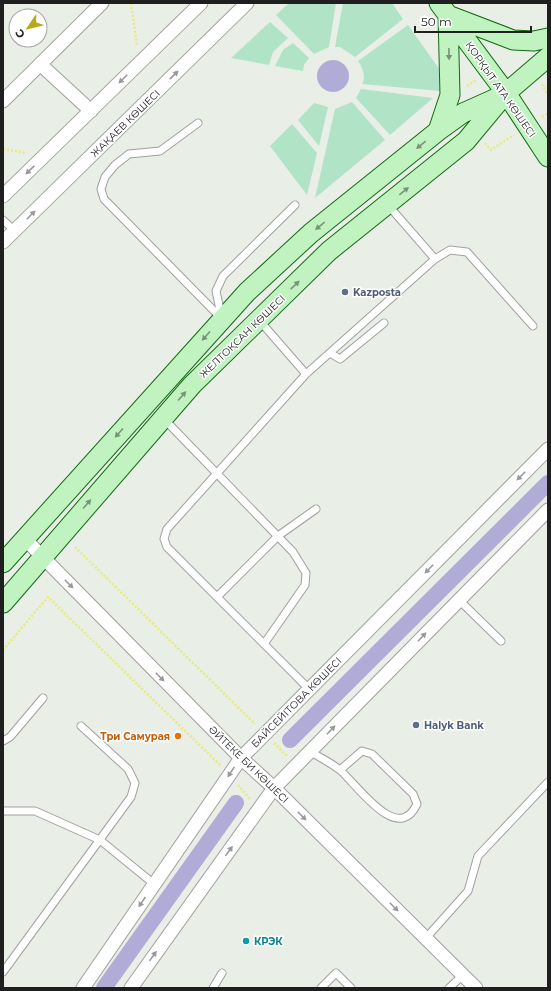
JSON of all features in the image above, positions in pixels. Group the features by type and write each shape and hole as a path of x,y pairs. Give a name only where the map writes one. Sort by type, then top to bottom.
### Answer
{"street":[{"path":"3,101 102,3"},
{"path":"3,196 201,3"},
{"name":"ЖАҚАЕВ КӨШЕСІ","path":"3,242 247,3"},
{"path":"438,131 450,95 444,9 513,40 534,41 548,38"},
{"name":"ҚОРҚЫТ АТА КӨШЕСІ","path":"444,9 506,93 548,157"},
{"name":"ЖЕЛТОҚСАН КӨШЕСІ","path":"3,603 42,556 192,385 329,251 466,141 506,93 548,57"},
{"path":"40,64 91,111"},
{"name":"ЖЕЛТОҚСАН КӨШЕСІ","path":"3,563 247,292 311,233 438,131 463,113 506,93"},
{"name":"БАЙСЕЙІТОВА КӨШЕСІ","path":"83,988 241,758 548,449"},
{"path":"131,988 274,788 548,510"},
{"name":"ӘЙТЕКЕ БИ КӨШЕСІ","path":"24,538 241,758 274,788 476,988"}],"lane":[{"path":"198,123 160,151 129,154 115,164 108,173 101,189 104,199 222,319"},
{"path":"388,204 435,259"},
{"path":"222,319 216,291 223,276 295,205"},
{"path":"3,220 14,231"},
{"path":"309,689 167,547 164,539 167,529 306,374 435,259 450,250 467,252 533,326"},
{"path":"259,320 306,374"},
{"path":"330,353 340,359 384,323"},
{"path":"163,418 293,552 306,572 305,585 264,644"},
{"path":"217,597 278,536 316,509"},
{"path":"459,600 500,641"},
{"path":"3,741 10,737 43,698"},
{"path":"3,972 131,798 135,784 128,769 81,726"},
{"path":"310,751 340,770 384,814 402,818 410,815 417,804 413,794 372,754 362,751 340,770"},
{"path":"426,938 468,891 478,856 548,782"},
{"path":"3,811 35,811 100,840 154,884"},
{"path":"213,988 222,973"},
{"path":"321,988 336,974 351,988"},
{"path":"449,988 463,975"}],"path":[{"path":"62,534 296,765"},
{"path":"3,650 48,597 230,774 258,810"}],"green space":[{"path":"289,3 336,3 329,47 314,54 276,15"},
{"path":"343,3 392,3 403,19 355,57 340,47 335,47"},
{"path":"270,22 288,38 273,52 269,65 231,58"},
{"path":"408,25 440,70 440,91 362,84 364,78 363,72 358,61"},
{"path":"293,43 309,58 304,65 303,71 275,66 283,50"},
{"path":"361,89 433,98 390,135 356,98"},
{"path":"352,102 385,140 315,198 335,109"},
{"path":"314,103 328,107 319,146 298,120"},
{"path":"292,124 317,153 307,195 270,146"}],"shaded area":[{"path":"330,60 336,60 345,64 349,76 345,88 336,92 330,92 321,88 317,79 317,73 321,64"}],"waterway":[{"path":"290,740 548,483"},
{"path":"104,988 236,803"}],"place":[{"name":"Kazposta","path":"345,292"},
{"name":"Halyk Bank","path":"416,725"},
{"name":"Три Самурая","path":"178,736"},
{"name":"КРЭК","path":"246,941"}]}
